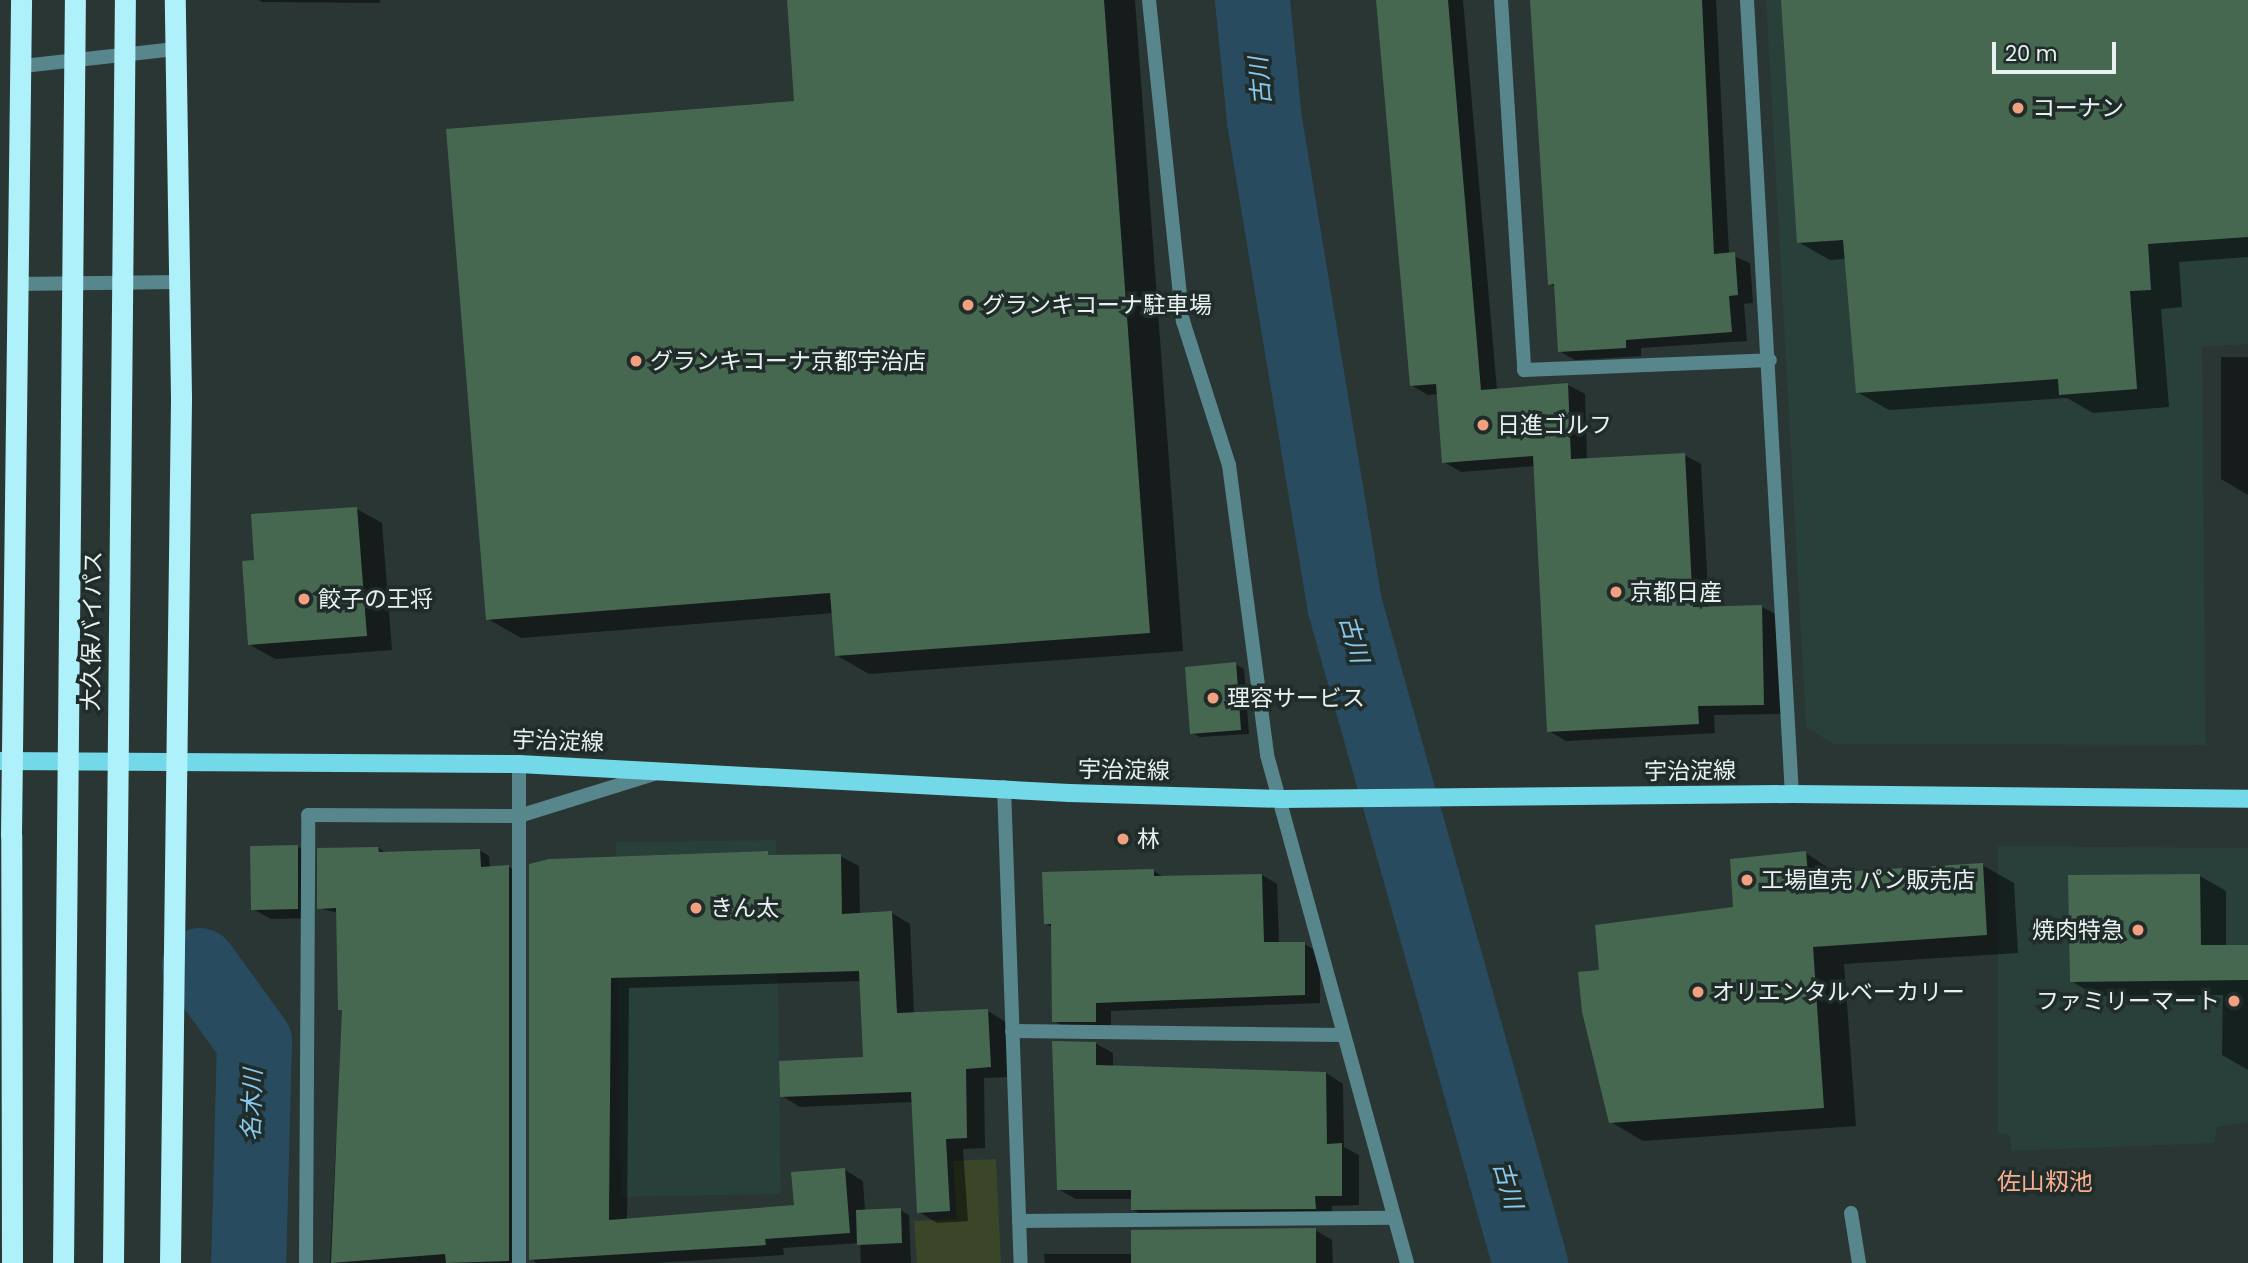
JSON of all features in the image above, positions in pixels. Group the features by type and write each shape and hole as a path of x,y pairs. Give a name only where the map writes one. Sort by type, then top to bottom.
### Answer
{"highway":[{"path":"12,1263 7,761 23,66 21,0"},
{"name":"大久保バイパス","path":"63,1263 75,0"},
{"name":"大久保バイパス","path":"113,1263 125,0"},
{"path":"170,1263 177,760 179,282 175,0"}],"main road":[{"name":"宇治淀線","path":"7,761 519,764 1004,787 1069,793 1280,799 1792,794 2248,799"}],"street":[{"path":"1149,0 1183,321 1229,465 1268,755 1406,1263"},
{"path":"1501,0 1524,370 1770,360"},
{"path":"1747,0 1770,360 1792,794"},
{"path":"23,66 175,49"},
{"path":"16,284 179,282"},
{"path":"519,764 519,1263"},
{"path":"306,1263 308,815 519,816 665,770"},
{"path":"1004,787 1021,1263"},
{"path":"1012,1031 1344,1035"},
{"path":"1851,1213 1859,1263"},
{"path":"1019,1221 1394,1218"}],"shaded area":[{"path":"1766,0 2248,0 2248,344 2202,347 2206,745 1833,744 1806,727"},
{"path":"776,840 781,1194 621,1197 616,842"},
{"path":"1998,846 2248,848 2248,1122 2217,1127 2214,1143 2012,1151 2009,1135 1998,1133"}],"green space":[{"path":"996,1159 1001,1263 917,1263 914,1221 957,1219 953,1161"}],"building":[{"path":"787,0 1104,0 1150,633 835,656 830,593 486,620 446,129 794,101"},
{"path":"1376,0 1448,0 1481,390 1568,383 1571,459 1685,453 1693,607 1762,605 1764,705 1698,706 1699,724 1547,732 1533,456 1442,463 1436,384 1410,386"},
{"path":"1530,0 1702,0 1714,254 1735,252 1738,295 1729,296 1732,332 1626,340 1626,348 1558,352 1554,284 1548,285"},
{"name":"コーナン","path":"1781,0 2248,0 2248,237 2148,244 2151,290 2130,291 2137,389 2059,395 2058,379 1856,393 1843,240 1797,243"},
{"name":"餃子の王将","path":"357,507 367,636 248,645 242,561 254,560 251,514"},
{"name":"理容サービス","path":"1236,662 1241,730 1190,734 1185,667"},
{"path":"298,845 298,909 251,910 250,846"},
{"path":"378,847 379,852 480,849 481,867 509,865 509,1261 446,1263 445,1254 331,1263 342,1010 338,1010 336,908 317,909 317,848"},
{"path":"768,851 768,855 841,854 842,914 892,911 897,1013 988,1009 991,1067 966,1069 967,1138 946,1139 950,1211 917,1213 911,1092 780,1097 779,1061 863,1057 859,971 611,978 609,1220 794,1205 791,1172 845,1168 850,1233 765,1239 766,1245 529,1260 529,864 549,859"},
{"name":"オリエンタルベーカリー","path":"1806,851 1808,874 1983,863 1987,935 1813,947 1824,1108 1609,1123 1582,1012 1578,972 1599,970 1595,925 1733,907 1730,859"},
{"path":"1154,869 1154,876 1262,874 1264,942 1305,942 1305,995 1096,1003 1096,1022 1052,1022 1051,924 1044,924 1042,872"},
{"path":"2200,874 2201,945 2248,945 2248,980 2070,982 2068,875"},
{"path":"1052,1041 1096,1042 1096,1065 1326,1072 1327,1144 1342,1143 1342,1196 1315,1196 1316,1209 1131,1210 1131,1190 1057,1190"},
{"path":"901,1208 902,1243 857,1245 856,1210"},
{"path":"1316,1228 1316,1263 1131,1263 1131,1230"}],"waterway":[{"name":"古川","path":"1252,0 1264,120 1344,604 1530,1263"},
{"name":"名木川","path":"199,965 254,1041 248,1263"}],"place":[{"name":"コーナン","path":"2018,108"},
{"name":"グランキコーナ駐車場","path":"968,305"},
{"name":"グランキコーナ京都宇治店","path":"636,361"},
{"name":"日進ゴルフ","path":"1483,425"},
{"name":"京都日産","path":"1616,592"},
{"name":"餃子の王将","path":"304,599"},
{"name":"理容サービス","path":"1213,698"},
{"name":"林","path":"1123,839"},
{"name":"工場直売 パン販売店","path":"1747,880"},
{"name":"きん太","path":"696,908"},
{"name":"焼肉特急","path":"2138,930"},
{"name":"オリエンタルベーカリー","path":"1698,992"},
{"name":"ファミリーマート","path":"2234,1001"}],"district":[{"name":"佐山籾池","path":"2045,1182"}]}
